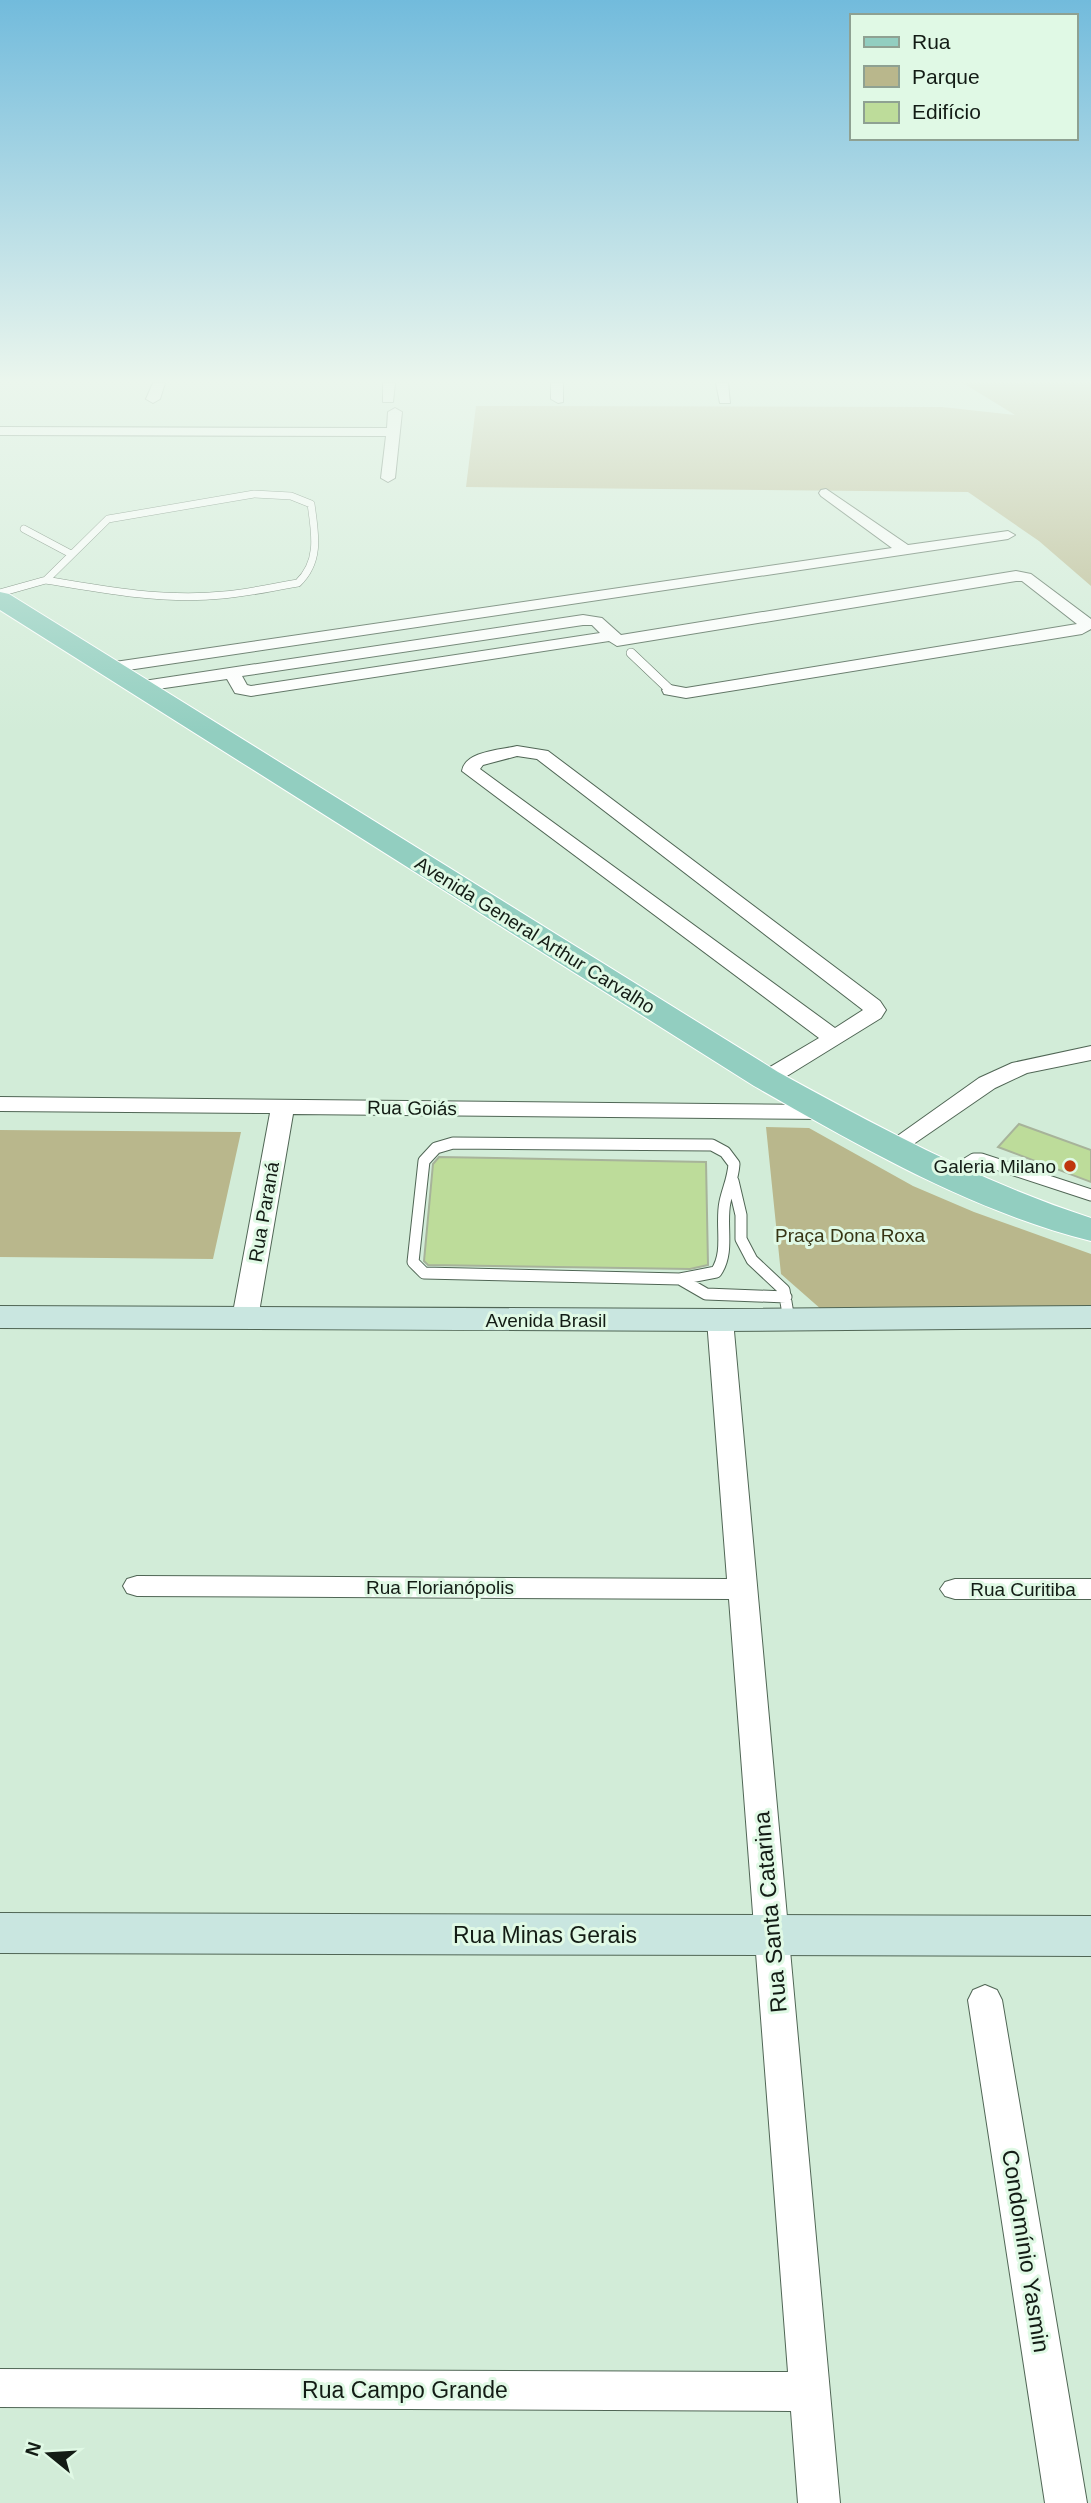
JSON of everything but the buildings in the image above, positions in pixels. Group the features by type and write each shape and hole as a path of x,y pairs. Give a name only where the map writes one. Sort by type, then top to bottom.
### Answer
{"main road":[{"name":"Avenida General Arthur Carvalho","path":"0,599 766,1079 891,1149 1023,1208 1091,1230"},
{"name":"Avenida Brasil","path":"0,1317 720,1320 787,1309 1091,1317"},
{"name":"Rua Minas Gerais","path":"0,1933 1091,1937"}],"street":[{"path":"837,500 905,550"},
{"path":"108,668 1008,535"},
{"path":"617,641 1016,576 1026,578 1087,624 1082,629 686,693 670,690"},
{"path":"137,687 583,620 596,621 613,636 251,691 241,689 232,673"},
{"path":"766,1079 834,1038 873,1013 874,1008 542,755 517,751 477,761 472,765 471,771 834,1038"},
{"path":"891,1149 987,1083 1020,1068 1091,1053"},
{"name":"Rua Goiás","path":"0,1104 824,1112"},
{"name":"Rua Paraná","path":"245,1318 283,1106"},
{"name":"Rua Santa Catarina","path":"720,1320 819,2503"},
{"name":"Rua Florianópolis","path":"137,1586 743,1589"},
{"name":"Rua Curitiba","path":"955,1589 1091,1589"},
{"name":"Condomínio Yasmin","path":"985,2000 1066,2503"},
{"name":"Rua Campo Grande","path":"0,2388 810,2392"}],"lane":[{"path":"46,580 108,519 220,500"},
{"path":"0,593 46,580 130,593 215,596 298,583 303,579 317,549 312,504 301,500"},
{"path":"24,528 72,554"},
{"path":"631,653 670,690"},
{"path":"733,1181 725,1201 723,1262 716,1272 680,1279 446,1275 424,1273 413,1262 424,1161 430,1150 453,1143 712,1145 725,1152 734,1164 733,1181 741,1215 741,1239 752,1260 777,1282 787,1309"},
{"path":"948,1175 974,1159 981,1159 1091,1195"},
{"path":"680,1279 706,1294 787,1309"}],"green space":[{"path":"979,500 1091,500 1091,586 1039,541"},
{"name":"Praça Dona Roxa","path":"766,1127 809,1128 913,1186 974,1212 1091,1254 1091,1306 822,1310 781,1274"},
{"path":"0,1130 241,1132 213,1259 0,1257"}],"place":[{"name":"Galeria Milano","path":"1070,1166"}]}
